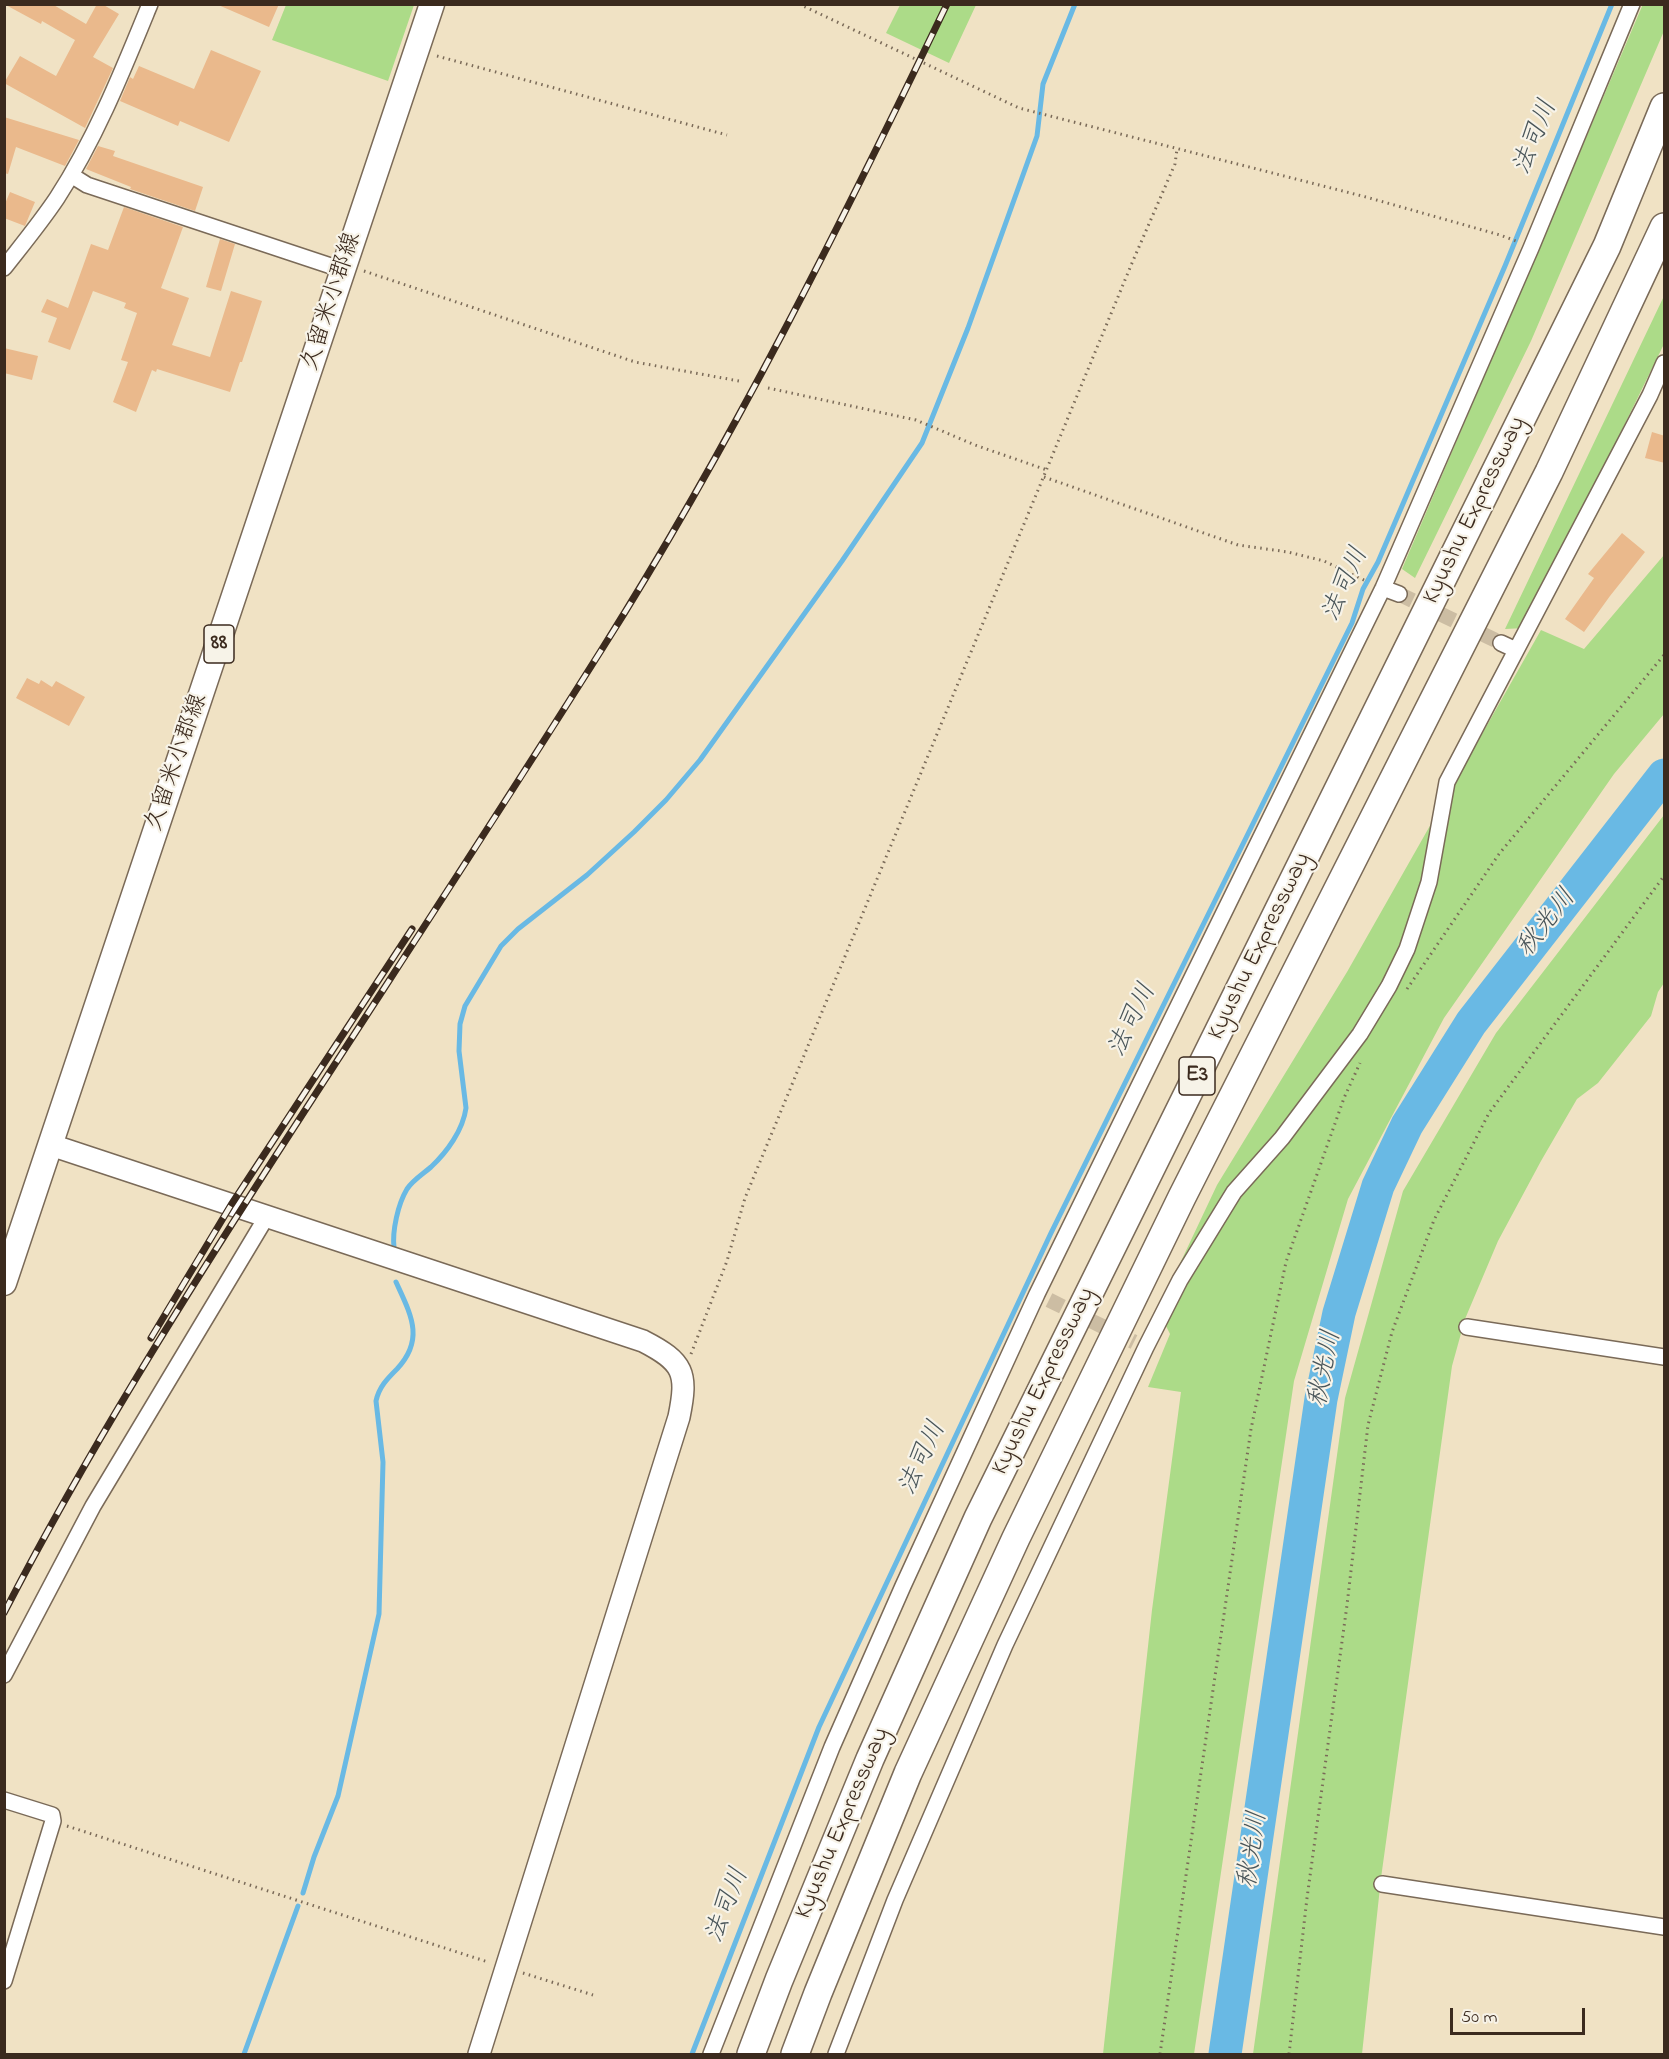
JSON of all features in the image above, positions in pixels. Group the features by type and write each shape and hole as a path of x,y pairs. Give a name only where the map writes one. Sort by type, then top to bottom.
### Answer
{"highway":[{"name":"Kyushu Expressway","path":"752,2055 779,1980 870,1759 978,1518 1606,246 1665,107"},
{"name":"Kyushu Expressway","path":"795,2055 908,1773 1016,1538 1182,1197 1549,472 1665,227"}],"main road":[{"name":"久留米小郡線","path":"4,1283 283,456 432,4"}],"street":[{"path":"4,268 56,200 71,175 92,137 150,4"},
{"path":"711,2055 832,1747 1043,1297 1383,588 1531,248 1632,4"},
{"path":"71,175 98,188 343,270"},
{"path":"836,2055 895,1900 1005,1645 1140,1345 1234,1192 1282,1138 1346,1053 1389,986 1407,949 1429,882 1447,782 1665,363"},
{"path":"1383,588 1399,594"},
{"path":"1501,643 1516,650"},
{"path":"51,1145 643,1341 662,1351 682,1375 684,1390 679,1417 479,2055"},
{"path":"4,1675 93,1506 267,1216"},
{"path":"1467,1327 1665,1356"},
{"path":"4,1800 52,1815 53,1821 4,1981"},
{"path":"1382,1884 1665,1927"}],"path":[{"path":"799,4 1019,108 1366,197 1504,236 1523,245"},
{"path":"417,51 727,135"},
{"path":"682,1375 727,1261 745,1198 1175,164 1178,149"},
{"path":"343,270 359,270 634,362 739,381"},
{"path":"768,388 887,413 926,424 975,445 1047,470"},
{"path":"1044,477 1223,541 1306,556 1324,561 1354,575"},
{"path":"1403,995 1499,854 1665,655"},
{"path":"1289,2055 1368,1425 1392,1332 1434,1220 1489,1113 1665,876"},
{"path":"1160,2055 1251,1429 1269,1338 1286,1262 1344,1098 1362,1060"},
{"path":"53,1821 593,1995"}],"green space":[{"path":"286,4 414,5 388,81 272,40"},
{"path":"1643,4 1664,5 1664,31 1531,341 1415,578 1402,569"},
{"path":"900,5 976,5 949,63 886,33"},
{"path":"1664,296 1664,344 1525,628 1505,629"},
{"path":"1664,555 1664,714 1614,774 1444,1018 1348,1199 1294,1381 1194,2054 1103,2054 1152,1610 1181,1392 1148,1387 1170,1334 1158,1310 1217,1185 1347,972 1541,630 1584,649"},
{"path":"1664,815 1664,983 1658,992 1651,1016 1598,1083 1577,1099 1541,1161 1498,1241 1465,1319 1452,1366 1381,1878 1362,2054 1253,2054 1345,1398 1403,1191 1496,1033"}],"building":[{"path":"4,4 52,4 86,24 97,4 102,4 119,14 93,57 113,68 85,128 4,83 20,56 56,76 75,40 42,21 41,24"},
{"path":"216,4 279,4 269,27"},
{"path":"211,50 261,71 229,142 180,121 178,126 120,101 130,77 133,79 139,66 194,89"},
{"path":"4,117 79,140 65,166 16,147 8,174 4,173"},
{"path":"98,146 115,151 113,156 203,187 195,211 130,189 131,187 86,169"},
{"path":"10,192 35,202 25,226 4,218 4,206"},
{"path":"124,207 183,227 161,288 189,298 172,345 210,357 231,291 262,301 230,392 157,369 156,372 152,370 136,412 113,402 128,362 121,360 137,313 124,308 126,303 93,291 70,350 48,342 57,318 41,312 47,299 68,308 91,244 108,250"},
{"path":"220,239 235,244 221,291 206,287"},
{"path":"4,348 38,356 32,380 4,373"},
{"path":"1652,432 1665,436 1665,463 1645,458"},
{"path":"1622,533 1645,552 1584,632 1565,619 1594,578 1588,574"},
{"path":"27,678 39,684 41,680 52,687 56,681 85,697 69,726 16,698"}],"waterway":[{"path":"394,1248 396,1218 407,1189 443,1155 462,1124 466,1108 459,1051 460,1024 465,1006 501,946 518,929 587,875 634,832 666,800 700,760 842,561 922,443 968,328 1037,136 1043,84 1075,4"},
{"name":"法司川","path":"692,2054 819,1727 1051,1233 1352,623 1363,589 1378,562 1505,266 1612,4"},
{"name":"秋光川","path":"1225,2054 1321,1399 1339,1313 1378,1186 1407,1125 1471,1023 1664,775"},
{"path":"303,1893 314,1857 338,1796 379,1614 383,1462 376,1401 384,1384 406,1358 413,1337 410,1316 396,1282"},
{"path":"244,2054 298,1906"}],"tunnel":[{"path":"1399,594 1501,643"},
{"path":"1049,1300 1134,1342"}],"railway":[{"path":"4,1613 69,1493 173,1318 523,774 650,571 740,412 826,250 947,4"},
{"path":"151,1338 231,1205 412,929"}]}
